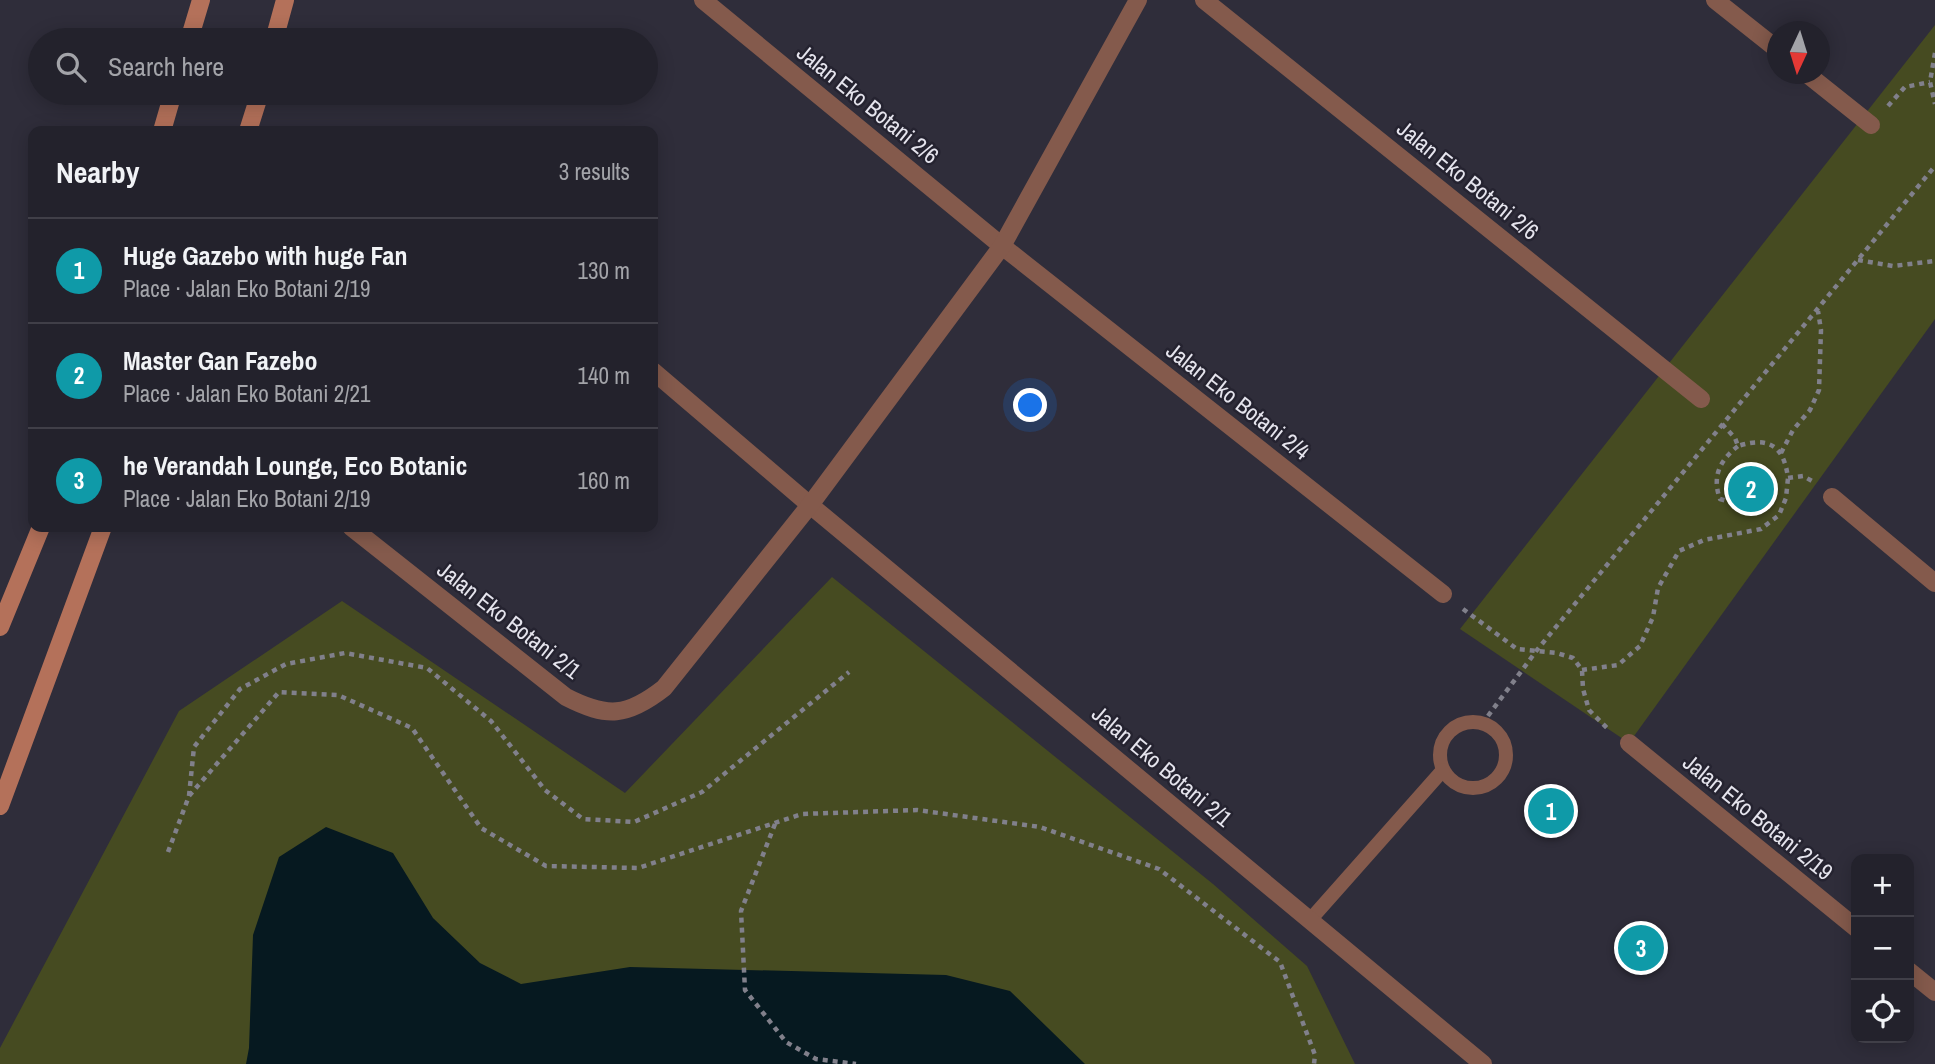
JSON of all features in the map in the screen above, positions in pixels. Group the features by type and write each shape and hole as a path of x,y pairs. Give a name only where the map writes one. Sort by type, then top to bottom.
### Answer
{"main road":[{"path":"193,28 201,0"},
{"path":"277,28 285,0"},
{"path":"163,126 170,105"},
{"path":"250,126 256,105"},
{"path":"0,627 39,532"},
{"path":"0,806 101,532"}],"street":[{"name":"Jalan Eko Botani 2/6","path":"703,0 1002,246"},
{"path":"810,505 1002,246 1138,0"},
{"name":"Jalan Eko Botani 2/6","path":"1204,0 1701,399"},
{"path":"1715,0 1767,42"},
{"path":"1820,84 1871,125"},
{"name":"Jalan Eko Botani 2/4","path":"1002,246 1443,594"},
{"name":"Jalan Eko Botani 2/1","path":"658,375 810,505 1483,1064"},
{"path":"1832,497 1935,583"},
{"name":"Jalan Eko Botani 2/1","path":"357,532 566,697 590,709 617,712 642,705 664,688 810,505"},
{"name":"Jalan Eko Botani 2/19","path":"1629,743 1851,924"},
{"path":"1914,975 1935,992"}],"lane":[{"path":"1482,724 1500,736 1506,757 1504,767 1490,784 1469,788 1449,779 1439,760 1444,739 1460,725 1482,724"},
{"path":"1310,920 1443,770"}],"path":[{"path":"1935,53 1930,82 1935,104"},
{"path":"1871,125 1905,87 1930,82"},
{"path":"1482,724 1536,650 1935,166"},
{"path":"1858,260 1893,266 1935,261"},
{"path":"1781,453 1793,430 1810,410 1819,390 1821,330 1818,310"},
{"path":"1701,399 1704,413 1723,425 1735,438 1738,446"},
{"path":"1583,670 1618,665 1640,646 1653,617 1658,588 1679,551 1704,540 1761,529 1779,515 1786,498 1788,478 1781,453 1770,443 1752,441 1738,446 1724,457 1715,485 1720,499 1734,503"},
{"path":"1788,478 1803,477 1832,497"},
{"path":"1443,594 1517,649 1573,658 1583,670 1583,689 1589,710 1610,731 1629,743"},
{"path":"168,852 189,796 194,747 240,689 286,664 345,653 427,668 491,721 545,790 583,820 634,822 702,792 849,672"},
{"path":"189,796 279,692 338,695 412,728 481,828 546,866 638,868 802,814 917,810 1040,827 1159,869 1280,962 1315,1055 1314,1064"},
{"path":"775,824 741,911 745,990 786,1042 816,1059 856,1064"}],"green space":[{"path":"1935,25 1935,319 1629,743 1460,629"},
{"path":"832,577 1213,884 1307,966 1355,1064 0,1064 0,1048 179,711 342,601 625,793"}],"water":[{"path":"326,827 393,853 433,918 480,963 521,984 630,967 946,975 1010,991 1085,1064 246,1064 249,1048 253,935 279,857"}],"place":[{"name":"Master Gan Fazebo","path":"1751,489"},
{"name":"Huge Gazebo with huge Fan","path":"1551,811"},
{"name":"he Verandah Lounge, Eco Botanic","path":"1641,948"}]}
